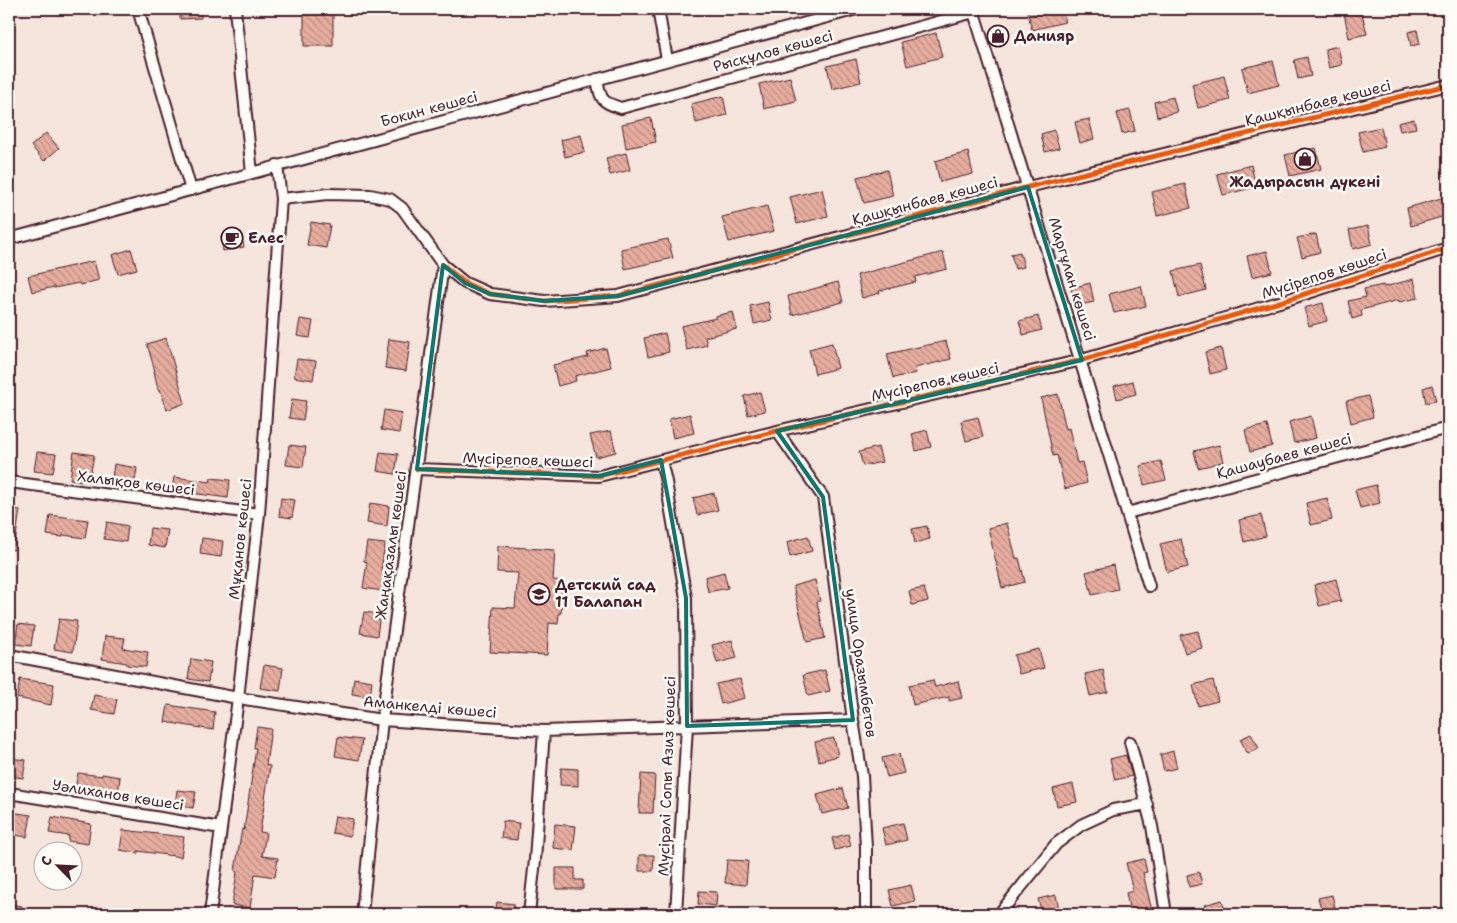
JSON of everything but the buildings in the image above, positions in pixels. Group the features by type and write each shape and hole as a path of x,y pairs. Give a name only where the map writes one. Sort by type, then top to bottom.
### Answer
{"street":[{"path":"138,9 191,190"},
{"path":"235,9 252,173"},
{"path":"658,9 667,60"},
{"name":"Бокин көшесі","path":"9,239 857,9"},
{"name":"Рысқұлов көшесі","path":"597,79 601,97 607,104 621,108 974,10"},
{"name":"Маргұлан көшесі","path":"974,10 1082,360 1149,586"},
{"name":"Қашқынбаев көшесі","path":"444,265 465,283 490,294 544,301 618,296 1028,187 1448,84"},
{"name":"Мұқанов көшесі","path":"210,914 238,698 259,514 281,199 277,165"},
{"path":"281,199 328,194 370,195 390,199 402,208 444,265"},
{"name":"Мүсірепов көшесі","path":"417,469 599,476 1082,360 1282,301 1448,248"},
{"name":"Жаңақазалы көшесі","path":"362,914 382,720 444,265"},
{"name":"Қашаубаев көшесі","path":"1127,513 1448,428"},
{"name":"улица Оразымбетов","path":"777,432 823,496 862,776 866,847 866,914"},
{"name":"Мүсірәлі Сопы Азиз көшесі","path":"661,460 686,598 687,726 676,914"},
{"name":"Халықов көшесі","path":"9,482 259,514"},
{"name":"Аманкелді көшесі","path":"9,655 238,698 382,720 544,731 853,720"},
{"path":"529,914 535,860 544,731"},
{"path":"1130,742 1152,826 1166,914"},
{"name":"Уәлиханов көшесі","path":"9,793 222,828"},
{"path":"999,914 1056,844 1080,825 1113,810 1147,804"}],"highlighted area":[{"path":"1028,187 1082,360 777,431 823,497 853,720 687,726 686,598 661,460 599,476 417,469 443,265 465,283 490,294 544,301 618,296"}],"cycle path":[{"path":"443,265 465,283 490,294 544,301 618,296 1028,187 1448,85"},
{"path":"417,469 599,476 777,431 1082,360 1283,301 1448,248"}],"place":[{"name":"Данияр","path":"998,36"},
{"name":"Жадырасын дүкені","path":"1305,159"},
{"name":"Елес","path":"232,238"},
{"name":"Детский сад 11 Балапан","path":"539,594"}]}
